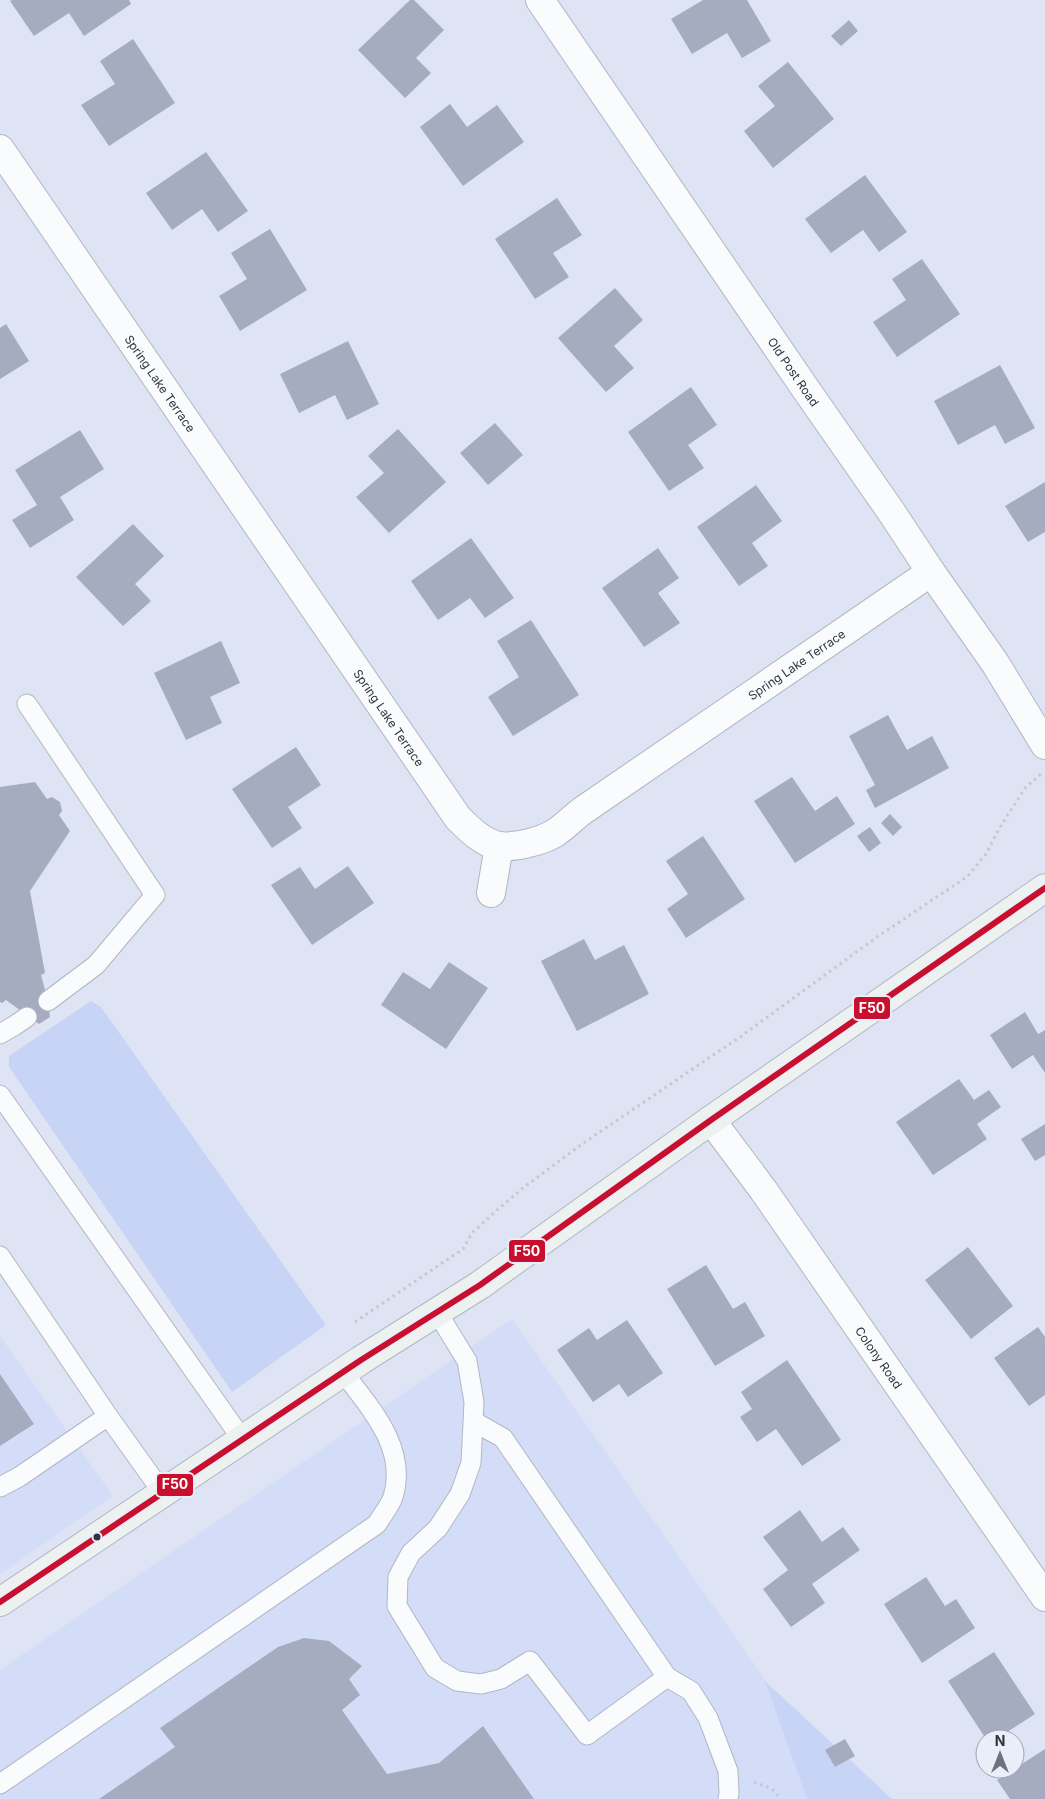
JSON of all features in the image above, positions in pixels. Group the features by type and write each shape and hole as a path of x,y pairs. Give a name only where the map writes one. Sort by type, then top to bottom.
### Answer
{"main road":[{"path":"0,1602 343,1372 480,1285 712,1120 1045,888"}],"street":[{"name":"Old Post Road","path":"540,0 995,663 1045,745"},
{"name":"Spring Lake Terrace","path":"0,149 458,818 468,829 499,846 525,844 546,838 556,832 582,811 931,572"},
{"path":"491,893 499,846"},
{"name":"Colony Road","path":"712,1120 764,1191 1045,1597"}],"lane":[{"path":"27,704 155,895 96,965 48,1001"},
{"path":"0,1034 27,1017"},
{"path":"0,1095 242,1439"},
{"path":"0,1256 108,1416 163,1493"},
{"path":"436,1312 467,1361 474,1402 471,1463 460,1494 438,1528 411,1553 398,1578 397,1606 435,1668 457,1681 481,1684 501,1679 530,1660 587,1735 667,1677"},
{"path":"0,1784 377,1524 392,1498 396,1474 392,1446 380,1421 343,1372"},
{"path":"0,1487 19,1477 108,1416"},
{"path":"473,1422 503,1438 667,1677 691,1691 708,1718 728,1771 728,1799"}],"path":[{"path":"355,1322 463,1249 472,1233 497,1210 582,1144 740,1036 877,937 968,876 986,854 999,829 1025,788 1045,771"}],"shaded area":[{"path":"91,1001 101,1007 326,1325 232,1392 9,1067 9,1056"},
{"path":"512,1319 849,1799 0,1799 0,1670"},
{"path":"0,1336 113,1496 0,1574"},
{"path":"765,1681 892,1799 807,1799"}],"building":[{"path":"129,0 131,4 84,36 69,13 34,36 10,1"},
{"path":"410,0 414,0 444,30 416,58 431,73 405,98 358,50"},
{"path":"703,0 747,0 771,41 742,58 727,33 692,54 671,19"},
{"path":"849,20 858,31 841,46 831,36"},
{"path":"133,39 175,103 109,146 81,105 115,84 100,61"},
{"path":"788,62 834,119 773,168 744,131 775,106 758,86"},
{"path":"450,104 467,127 497,105 524,142 463,186 420,127"},
{"path":"206,152 248,211 218,232 202,209 172,230 146,193"},
{"path":"865,175 907,232 879,252 863,230 831,253 805,219"},
{"path":"557,198 582,235 553,253 569,277 535,299 495,239"},
{"path":"270,229 307,290 240,331 219,296 247,279 231,253"},
{"path":"922,259 960,314 897,357 873,322 906,300 892,279"},
{"path":"615,288 643,320 614,346 634,368 606,392 558,338"},
{"path":"6,324 29,361 0,379 0,328"},
{"path":"348,341 379,404 347,420 335,395 299,413 280,374"},
{"path":"1000,365 1035,428 1005,444 995,425 958,445 934,401"},
{"path":"691,387 717,425 688,445 704,468 669,491 628,432"},
{"path":"495,423 523,455 488,485 460,453"},
{"path":"398,429 446,482 389,533 356,497 384,473 368,456"},
{"path":"80,430 104,469 60,497 74,520 30,548 12,520 37,505 15,470"},
{"path":"1045,482 1045,532 1028,542 1005,506"},
{"path":"756,485 782,521 752,543 768,566 739,586 697,527"},
{"path":"133,524 164,556 135,584 151,601 123,626 76,577"},
{"path":"471,538 514,598 485,618 470,598 438,620 411,581"},
{"path":"658,548 679,578 658,593 680,623 644,647 602,588"},
{"path":"531,620 579,695 513,736 488,697 519,677 497,641"},
{"path":"221,641 240,683 210,697 222,723 186,740 154,673"},
{"path":"888,715 907,750 932,736 949,768 875,808 866,790 875,785 849,736"},
{"path":"296,747 321,785 288,807 302,828 272,848 232,789"},
{"path":"792,777 815,811 837,796 855,824 795,863 754,801"},
{"path":"35,782 47,799 52,797 60,802 62,811 59,815 70,831 30,891 45,973 41,975 50,1017 39,1024 6,1000 2,1003 0,1002 0,787"},
{"path":"890,814 902,827 893,836 881,823"},
{"path":"870,827 881,843 869,852 857,836"},
{"path":"703,836 745,899 686,938 667,909 688,894 666,861"},
{"path":"348,866 374,903 312,945 271,885 300,867 315,889"},
{"path":"584,939 595,960 624,945 649,994 577,1031 541,961"},
{"path":"449,962 488,988 446,1049 381,1005 403,972 430,989"},
{"path":"1025,1012 1038,1034 1045,1030 1045,1073 1033,1055 1012,1069 990,1035"},
{"path":"959,1079 974,1100 989,1090 1001,1107 977,1124 987,1139 933,1175 896,1122"},
{"path":"1045,1124 1045,1155 1035,1161 1021,1139"},
{"path":"968,1247 1013,1306 971,1339 925,1280"},
{"path":"706,1265 733,1309 745,1302 765,1336 715,1366 667,1289"},
{"path":"627,1320 663,1373 628,1397 619,1384 593,1402 557,1350 589,1328 597,1340"},
{"path":"1038,1327 1045,1337 1045,1395 1029,1406 994,1358"},
{"path":"787,1360 841,1440 802,1466 776,1429 757,1442 740,1417 752,1409 741,1392"},
{"path":"0,1374 34,1424 0,1446"},
{"path":"800,1510 822,1542 843,1527 860,1550 812,1584 825,1603 791,1627 763,1589 788,1570 763,1537"},
{"path":"926,1577 945,1606 956,1599 975,1628 922,1663 884,1604"},
{"path":"304,1638 329,1641 362,1666 349,1679 360,1695 342,1710 387,1774 439,1763 483,1726 534,1799 99,1799 175,1747 160,1728 278,1647"},
{"path":"994,1652 1035,1714 1012,1729 979,1729 948,1681"},
{"path":"845,1739 855,1756 835,1767 825,1750"},
{"path":"1045,1749 1045,1799 1010,1799 997,1780 1025,1779 1025,1762"}],"transit line":[{"name":"F50","path":"0,1602 361,1360 480,1285 711,1120 1045,888"}]}
